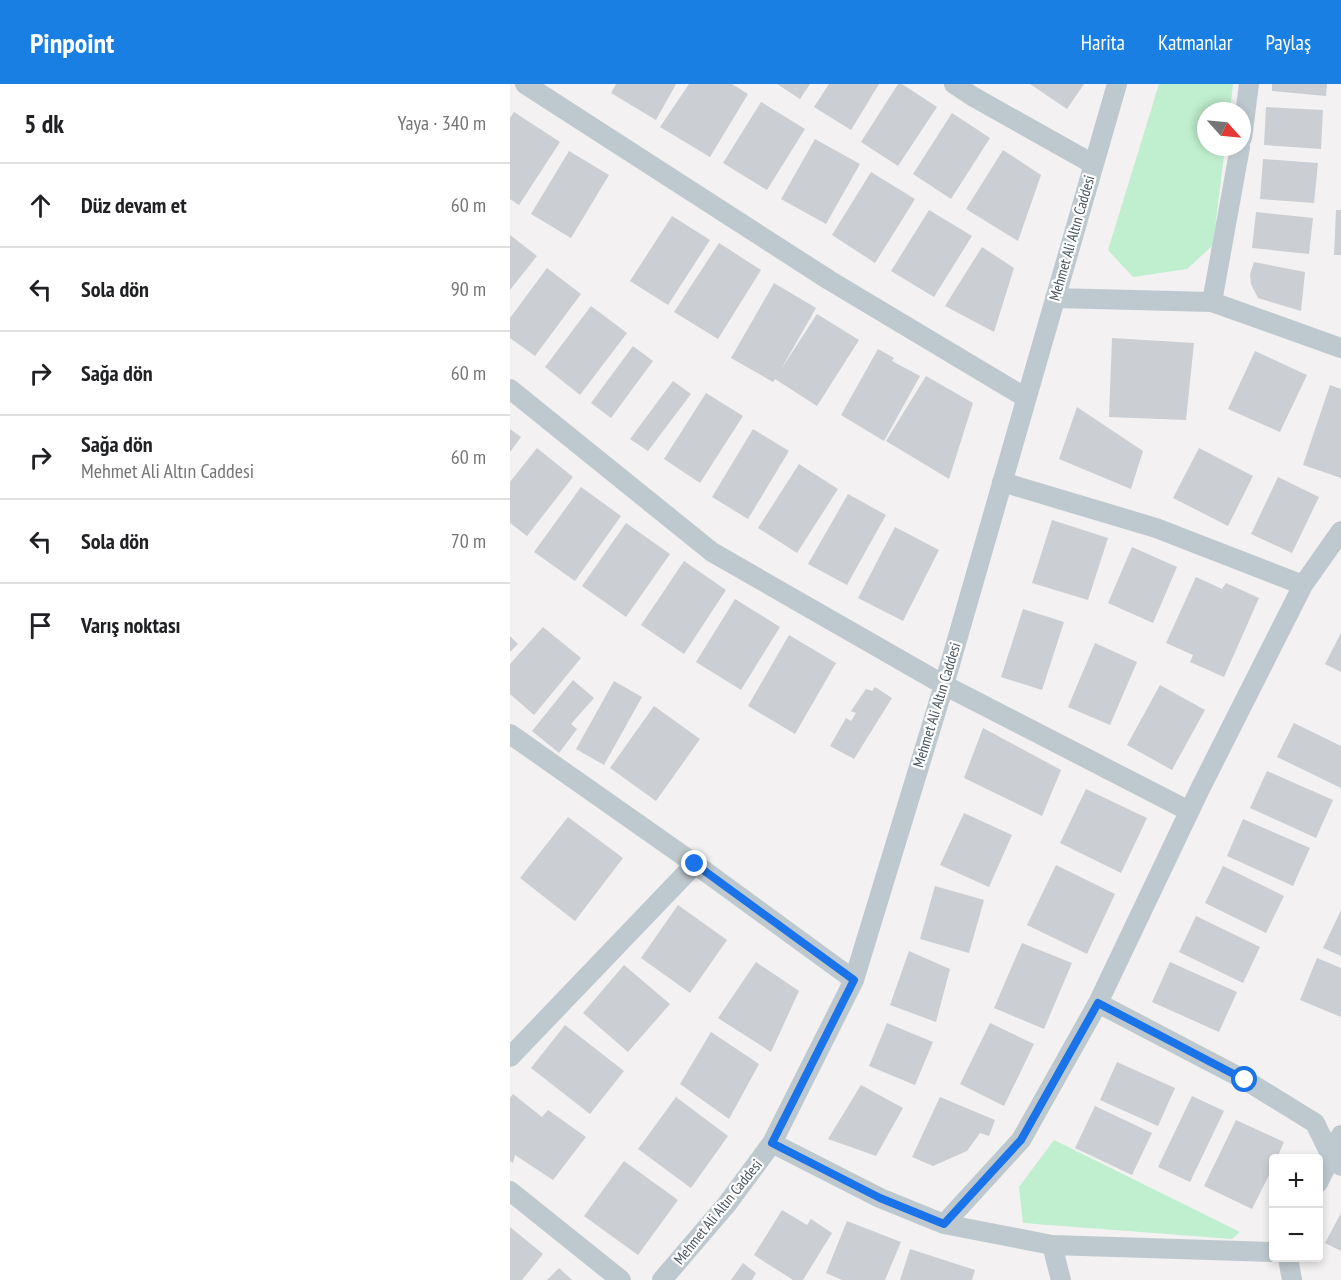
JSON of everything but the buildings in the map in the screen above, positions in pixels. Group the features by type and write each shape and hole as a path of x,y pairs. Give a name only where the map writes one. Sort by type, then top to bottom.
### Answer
{"street":[{"path":"525,84 829,280 1026,398"},
{"path":"954,84 1094,164"},
{"name":"Mehmet Ali Altın Caddesi","path":"662,1280 727,1204 772,1143 854,980 944,685 1117,84"},
{"path":"1247,102 1249,84"},
{"path":"1212,302 1238,156"},
{"path":"1055,298 1212,302 1341,348"},
{"path":"510,389 712,552 944,685 1189,811"},
{"path":"1002,482 1156,528 1304,585"},
{"path":"944,1224 1021,1140 1098,1003 1189,811 1304,585 1341,531"},
{"path":"510,734 695,864 854,980"},
{"path":"510,1057 695,864"},
{"path":"1098,1003 1245,1080 1315,1123 1336,1161"},
{"path":"1323,1177 1336,1161 1341,1135"},
{"path":"772,1143 880,1198 944,1224 1052,1245 1269,1252"},
{"path":"510,1191 621,1280"},
{"path":"1052,1245 1061,1280"},
{"path":"1289,1262 1292,1280"}],"green space":[{"path":"1159,84 1233,84 1231,102 1197,102 1197,156 1224,156 1213,245 1187,269 1133,277 1108,250"},
{"path":"1054,1140 1240,1232 1232,1239 1023,1223 1019,1187"}],"route":[{"path":"695,864 854,980 772,1143 880,1198 944,1224 1021,1140 1098,1003 1245,1080"}]}
